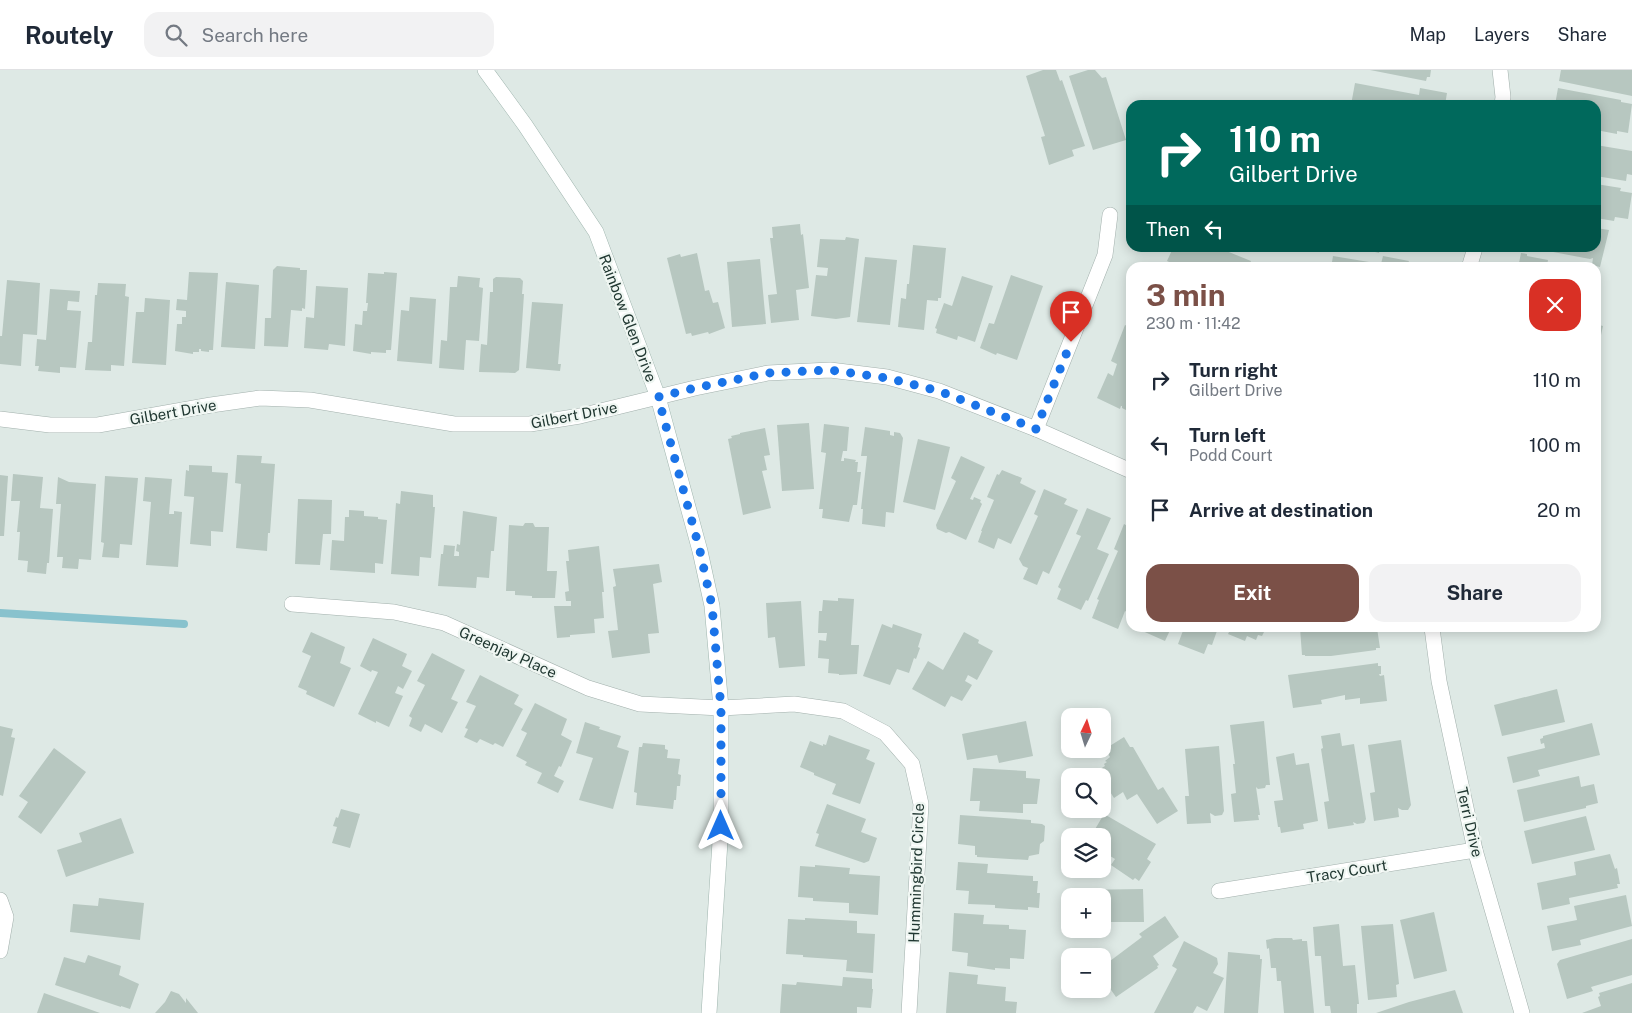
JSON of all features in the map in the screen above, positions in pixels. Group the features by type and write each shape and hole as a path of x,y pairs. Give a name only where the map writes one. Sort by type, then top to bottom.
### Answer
{"street":[{"name":"Rainbow Glen Drive","path":"485,70 526,126 596,232 658,397 700,551 712,606 721,708 721,826 709,1013"},
{"path":"1500,70 1503,100"},
{"path":"1036,429 1105,255 1110,215"},
{"name":"Gilbert Drive","path":"0,419 50,425 98,425 260,398 310,400 454,424 530,424 580,416 695,388 768,373 830,370 887,378 939,391 1036,429 1126,469"},
{"name":"Greenjay Place","path":"292,604 394,612 444,623 588,688 640,704 721,708"},
{"name":"Terri Drive","path":"1433,632 1440,681 1475,850 1522,1013"},
{"name":"Hummingbird Circle","path":"721,708 794,704 843,711 885,733 912,764 922,804 909,1013"},
{"name":"Tracy Court","path":"1219,891 1475,850"},
{"path":"0,900 6,917 0,951"}],"building":[{"path":"1043,70 1056,70 1060,81 1062,80 1085,146 1072,150 1074,156 1049,165 1041,137 1045,136 1026,76"},
{"path":"1088,70 1095,70 1102,78 1106,77 1126,140 1093,150 1069,76"},
{"path":"1370,70 1431,70 1430,77 1427,77 1426,81"},
{"path":"1561,70 1632,70 1632,96 1559,81"},
{"path":"1355,83 1419,95 1420,88 1447,93 1446,100 1352,100"},
{"path":"1558,88 1621,100 1621,102 1632,104 1628,133 1617,131 1617,134 1601,131 1601,100 1556,100"},
{"path":"1601,146 1632,151 1632,175 1627,174 1626,181 1601,177"},
{"path":"1601,185 1621,188 1620,191 1632,193 1628,219 1615,217 1614,221 1601,219"},
{"path":"800,224 801,235 803,234 809,288 796,290 799,320 771,323 768,295 777,294 770,238 773,238 772,227"},
{"path":"1601,229 1609,230 1601,263 1592,262 1593,258 1553,252 1601,252"},
{"path":"846,237 859,239 850,317 836,319 811,316 816,275 827,276 828,268 817,267 820,239 845,240"},
{"path":"913,245 946,248 941,298 938,298 938,301 927,300 924,330 898,327 901,298 906,299 907,284 909,284"},
{"path":"1171,252 1229,252 1251,261 1169,262 1167,261"},
{"path":"697,253 705,291 709,290 713,303 718,302 725,328 709,334 708,332 692,336 691,333 686,334 667,258 680,254 681,257"},
{"path":"1521,253 1548,260 1548,262 1519,262"},
{"path":"1333,256 1369,262 1332,262"},
{"path":"1383,256 1408,262 1382,262"},
{"path":"865,257 897,260 890,325 857,322"},
{"path":"760,259 766,324 732,327 727,262"},
{"path":"277,266 307,270 305,309 302,308 302,311 291,310 288,347 264,346 265,318 271,318 273,270"},
{"path":"189,272 218,273 213,350 209,350 209,352 201,351 201,349 199,349 199,352 193,352 193,354 175,351 177,324 182,324 182,317 186,317 186,311 176,310 177,299 187,300"},
{"path":"384,272 397,273 391,350 386,350 386,353 371,352 371,354 353,351 355,324 362,325 363,311 367,311 368,273 384,274"},
{"path":"1011,275 1043,286 1017,360 997,353 996,355 980,348 989,323 994,324"},
{"path":"458,276 480,278 479,287 483,288 479,341 466,340 464,370 439,368 441,340 447,341 450,287 457,287"},
{"path":"962,276 993,286 975,342 958,336 957,340 936,333 937,329 935,328 944,303 952,306"},
{"path":"496,277 520,278 523,281 522,294 524,294 519,370 515,373 479,372 481,344 487,345 490,292 493,292 493,279"},
{"path":"7,280 40,283 37,335 23,334 21,366 0,364 0,336 2,336"},
{"path":"226,282 259,285 255,349 221,347"},
{"path":"98,283 126,284 125,296 129,297 124,366 111,365 111,371 85,370 88,342 92,342 95,295 97,295"},
{"path":"316,286 348,288 345,346 329,344 328,350 304,348 306,317 314,318"},
{"path":"50,289 80,291 79,302 68,301 67,310 81,311 76,368 60,367 60,373 38,371 39,366 35,366 37,339 46,340"},
{"path":"410,297 436,299 432,364 397,361 401,310 409,311"},
{"path":"145,298 170,300 166,365 132,363 136,312 144,312"},
{"path":"532,302 563,304 558,364 561,364 560,371 526,368"},
{"path":"1125,325 1126,410 1122,406 1120,409 1097,398 1108,373 1113,376 1117,364 1111,361"},
{"path":"809,423 814,489 782,491 777,425"},
{"path":"824,424 849,427 847,451 843,451 841,461 844,461 844,458 856,460 855,462 858,462 857,472 861,472 857,505 853,505 849,522 822,518 823,509 819,509 826,453 821,452"},
{"path":"865,427 890,431 890,435 894,436 894,432 900,433 903,438 894,513 886,512 885,527 862,524 863,509 861,509 867,456 861,456"},
{"path":"765,428 770,455 764,456 767,470 762,471 771,508 743,515 728,439 740,433"},
{"path":"918,439 950,447 935,510 903,502"},
{"path":"237,455 262,456 261,463 275,464 267,551 236,548 241,484 235,483"},
{"path":"961,456 985,467 970,499 973,500 974,497 981,500 982,504 966,540 937,529 936,525 956,481 951,478"},
{"path":"189,465 212,466 212,472 228,473 223,532 211,531 211,546 190,544 194,497 184,496 186,470 189,471"},
{"path":"1002,470 1022,478 1020,483 1036,491 1011,544 998,538 994,549 978,542 994,500 987,497 997,474 999,475"},
{"path":"13,474 43,477 40,508 53,509 49,563 47,563 46,574 27,572 28,561 18,560 20,532 17,532 20,501 11,501"},
{"path":"0,475 8,476 4,536 0,536"},
{"path":"105,476 138,478 132,545 120,544 119,558 102,557 104,543 101,542"},
{"path":"58,477 69,482 96,484 91,560 79,559 78,569 62,568 63,557 57,557 61,504 56,504"},
{"path":"145,477 172,479 169,514 174,514 174,511 182,512 178,567 146,565 151,502 143,501"},
{"path":"1044,489 1067,499 1064,504 1078,510 1049,574 1043,571 1037,585 1023,579 1028,568 1023,566 1019,559 1038,516 1034,514"},
{"path":"401,491 433,495 433,507 435,507 431,558 420,557 419,576 391,574 396,503 400,504"},
{"path":"298,499 332,500 331,534 323,534 320,565 295,564"},
{"path":"1087,508 1111,518 1097,549 1109,554 1088,601 1086,600 1081,610 1057,599 1061,589 1058,587 1081,536 1076,534"},
{"path":"349,510 364,511 364,516 387,520 383,564 375,563 375,573 330,570 332,540 344,541 345,517 349,517"},
{"path":"463,511 497,517 494,551 491,551 489,578 477,577 476,588 438,586 441,554 443,554 444,545 455,546 454,556 459,556 459,552 456,551 457,544 460,545"},
{"path":"525,523 533,523 535,527 549,527 547,571 557,571 555,598 532,598 532,596 515,595 515,591 506,591 509,525 523,526"},
{"path":"1124,524 1126,525 1126,612 1118,629 1092,618 1099,600 1097,599 1118,551 1114,549"},
{"path":"599,546 604,592 602,592 604,618 594,619 595,633 557,638 554,606 571,606 571,601 566,601 565,592 569,591 566,561 569,561 568,550"},
{"path":"659,564 662,582 653,584 659,633 648,634 650,653 612,658 608,631 618,630 613,587 616,586 613,569"},
{"path":"838,598 854,599 851,645 859,645 857,674 839,675 828,673 829,659 818,658 819,640 826,641 827,633 818,633 819,611 822,611 823,600 838,601"},
{"path":"801,601 805,666 779,668 775,637 768,638 766,603"},
{"path":"882,624 892,628 893,624 922,634 918,647 920,648 909,673 897,669 890,685 863,676"},
{"path":"311,632 345,647 340,663 351,668 334,707 306,694 307,691 298,687 311,656 302,652"},
{"path":"964,632 979,640 978,643 993,651 977,680 968,675 965,681 972,685 962,701 951,696 945,707 912,689 928,661 943,670"},
{"path":"1145,632 1169,632 1165,641"},
{"path":"1182,632 1217,632 1212,645 1208,644 1204,654 1178,644"},
{"path":"1229,632 1264,632 1262,636 1258,635 1256,640 1247,636 1245,641 1228,634"},
{"path":"1300,632 1378,632 1380,648 1376,648 1376,650 1331,656 1302,655"},
{"path":"373,638 407,654 402,666 412,671 403,689 398,686 395,693 403,696 389,727 358,714 378,672 372,670 371,672 360,666"},
{"path":"432,653 465,670 451,699 458,702 442,733 425,724 421,732 409,726 412,718 409,716 425,685 417,681"},
{"path":"1378,663 1378,666 1381,666 1380,676 1384,675 1387,701 1360,704 1360,698 1345,700 1345,695 1321,700 1322,704 1293,708 1288,675"},
{"path":"480,675 519,695 514,704 523,709 503,747 480,739 477,743 464,737 468,729 465,728 476,706 466,702"},
{"path":"1557,689 1565,722 1502,736 1494,705"},
{"path":"535,703 567,719 561,735 572,741 561,767 559,766 554,776 564,781 558,793 537,783 542,773 525,765 527,762 516,756 527,733 521,730"},
{"path":"1026,721 1033,756 999,763 997,755 967,760 962,734"},
{"path":"1264,721 1270,785 1258,789 1256,787 1259,820 1234,822 1231,794 1236,793 1233,764 1235,764 1230,725"},
{"path":"585,722 621,736 617,747 629,751 613,809 579,800 593,758 576,753"},
{"path":"1592,723 1600,755 1538,770 1540,776 1513,783 1507,757 1545,748 1544,743 1541,744 1540,739 1543,736"},
{"path":"0,726 13,729 11,737 15,738 3,796 0,795"},
{"path":"1340,733 1342,746 1354,744 1366,819 1364,823 1357,824 1353,822 1354,825 1328,829 1324,802 1329,801 1321,749 1323,748 1321,736"},
{"path":"829,735 870,750 866,759 875,763 860,804 832,794 836,784 800,767 810,741 823,746 823,744 826,745"},
{"path":"1124,737 1130,747 1133,747 1158,790 1163,787 1178,811 1157,824 1137,794 1127,800 1123,792 1114,798 1111,793 1111,768 1102,768 1107,762 1105,761 1111,758 1111,745"},
{"path":"1401,740 1411,805 1408,810 1398,808 1399,817 1374,821 1370,793 1375,792 1368,745"},
{"path":"643,743 665,745 665,749 668,750 667,758 680,759 678,774 681,775 680,786 677,786 673,809 636,805 637,793 634,792 639,747 642,747"},
{"path":"1219,746 1224,811 1222,815 1215,816 1210,813 1211,823 1187,824 1185,796 1189,796 1185,749"},
{"path":"54,748 86,772 41,834 18,817 28,802 19,796"},
{"path":"1294,753 1296,765 1309,763 1318,821 1303,824 1304,829 1281,833 1280,827 1278,827 1274,801 1283,800 1276,757"},
{"path":"973,768 1026,771 1026,778 1040,779 1037,804 1023,804 1023,813 979,811 980,801 970,801"},
{"path":"1579,776 1581,787 1594,784 1598,803 1586,806 1586,808 1524,822 1517,790"},
{"path":"827,804 866,819 861,832 877,838 869,861 864,863 815,846 819,834 816,833"},
{"path":"341,809 360,814 350,848 332,843 337,827 333,826"},
{"path":"960,815 1031,820 1031,823 1042,824 1045,826 1044,841 1040,844 1039,854 1029,856 1028,860 977,857 975,855 975,846 958,844"},
{"path":"1586,816 1595,850 1532,864 1524,831"},
{"path":"121,818 134,853 66,877 57,850 82,842 79,833"},
{"path":"1102,818 1111,818 1156,844 1147,859 1151,862 1139,881 1135,878 1133,880 1111,865 1115,859 1111,857 1111,828 1096,828"},
{"path":"1610,854 1615,869 1617,868 1620,884 1617,884 1618,888 1569,898 1570,904 1542,910 1537,883 1576,875 1574,862"},
{"path":"958,862 988,864 987,873 1033,876 1033,881 1038,881 1037,893 1040,893 1039,908 1028,907 1028,910 995,908 995,905 968,904 969,891 956,890"},
{"path":"815,865 850,868 849,874 880,876 878,915 849,913 849,903 813,901 813,898 798,897 800,866 815,867"},
{"path":"1111,889 1143,889 1144,922 1111,922"},
{"path":"1626,895 1632,926 1580,940 1581,945 1552,951 1547,926 1577,920 1574,906"},
{"path":"99,898 144,903 140,940 70,932 73,904 98,906"},
{"path":"1434,912 1447,971 1414,979 1400,920"},
{"path":"954,913 984,915 983,924 1009,925 1009,929 1026,930 1024,959 1010,958 1010,969 995,968 995,970 967,966 968,953 952,951"},
{"path":"1165,916 1179,937 1153,956 1159,965 1157,966 1158,968 1116,997 1111,990 1111,960 1142,937 1139,934"},
{"path":"805,918 857,921 857,933 875,934 873,973 846,971 847,960 786,954 788,919 805,920"},
{"path":"1339,924 1343,966 1355,965 1359,1004 1357,1004 1357,1013 1331,1013 1330,1006 1325,1006 1321,956 1315,956 1313,927"},
{"path":"1393,924 1399,984 1396,985 1397,997 1368,1000 1361,926"},
{"path":"1292,938 1293,940 1302,939 1302,941 1307,941 1314,1013 1284,1013 1281,981 1277,981 1276,968 1271,968 1269,948 1267,949 1266,940"},
{"path":"1632,939 1632,975 1591,987 1593,991 1567,999 1557,964 1560,960"},
{"path":"1184,941 1217,958 1218,964 1213,973 1224,978 1207,1011 1197,1006 1193,1013 1154,1013 1177,969 1172,966"},
{"path":"1228,952 1260,955 1260,959 1262,959 1258,1013 1224,1013"},
{"path":"88,955 121,966 119,975 139,984 130,1009 55,985 64,957 85,963"},
{"path":"949,972 978,975 977,984 1006,987 1005,1001 1017,1002 1016,1013 946,1013"},
{"path":"843,977 872,979 871,1008 857,1007 857,1013 780,1013 782,984 796,985 797,982 842,986"},
{"path":"1632,983 1632,1013 1582,1013 1601,1006 1598,997 1600,996 1599,993"},
{"path":"1455,990 1463,1013 1376,1013 1409,1002"},
{"path":"171,991 179,994 186,1003 186,998 198,1013 155,1013 165,1002"},
{"path":"44,993 100,1013 37,1013"}],"waterway":[{"path":"0,613 184,624"}],"route":[{"path":"721,826 721,708 712,606 700,551 658,397 768,373 830,370 887,378 939,391 1036,429 1071,342"}]}
